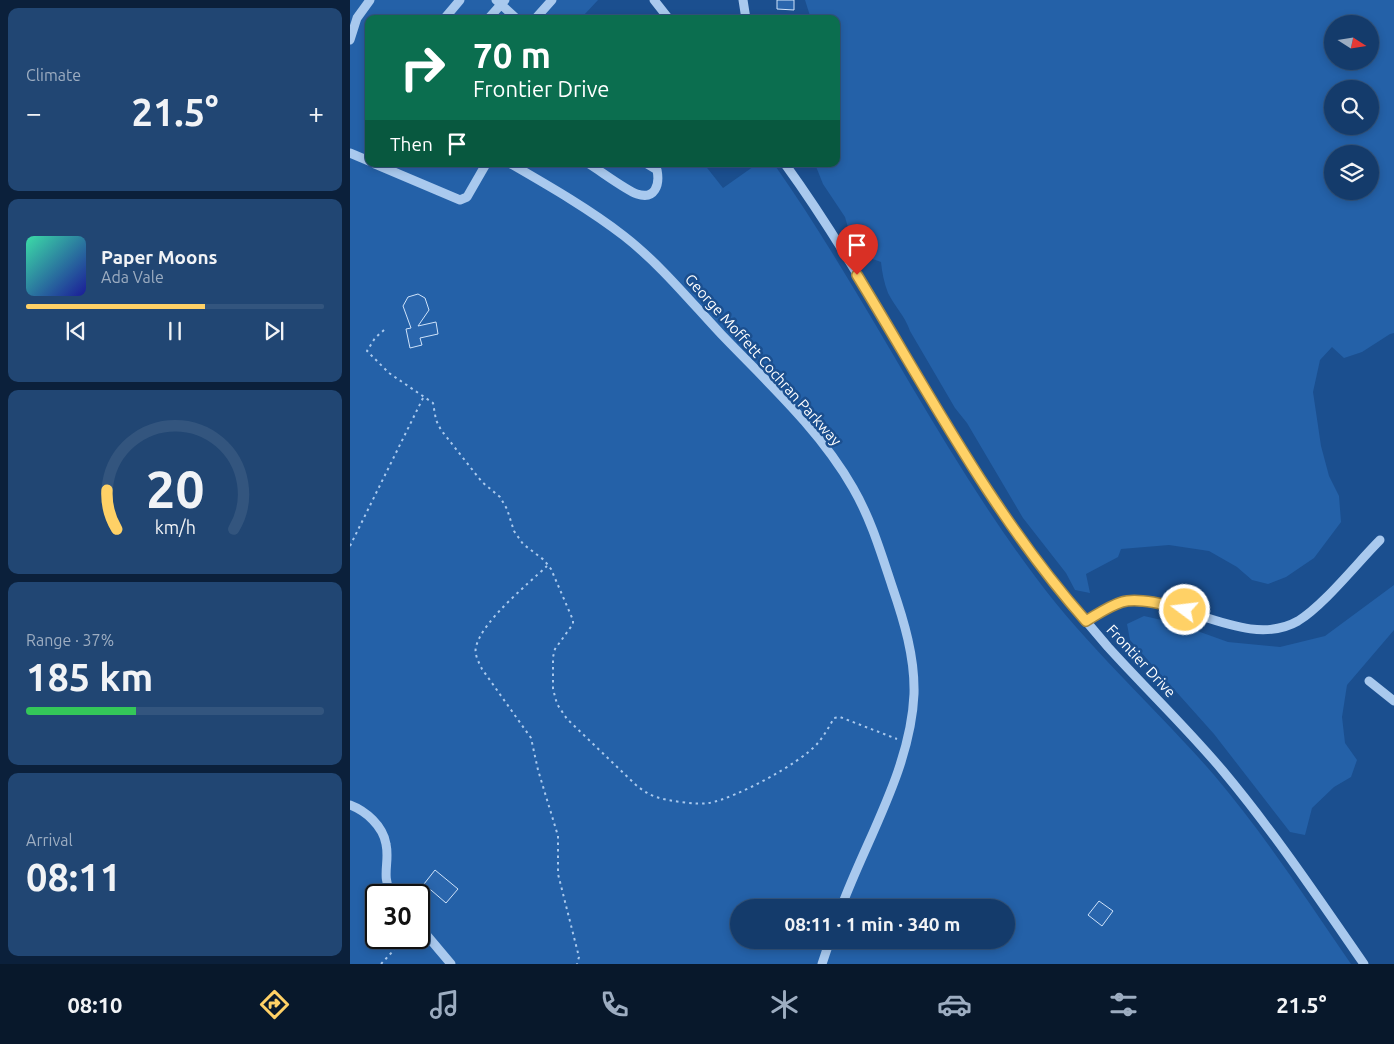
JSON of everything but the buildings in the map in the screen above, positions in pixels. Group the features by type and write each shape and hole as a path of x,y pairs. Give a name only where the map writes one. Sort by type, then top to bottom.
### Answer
{"street":[{"path":"350,40 357,18 370,0"},
{"path":"447,15 460,0"},
{"path":"539,15 552,0"},
{"path":"654,0 666,15"},
{"path":"742,0 746,15"},
{"path":"491,15 501,1 513,15"},
{"path":"350,153 365,159"},
{"path":"382,167 460,200 467,197 484,167"},
{"name":"George Moffett Cochran Parkway","path":"516,167 626,237 653,263 795,411 846,475 863,507 880,548 908,639 913,668 914,695 906,742 892,785 845,899"},
{"path":"594,167 637,194 648,194 656,189 660,181 657,170 652,167"},
{"name":"Frontier Drive","path":"788,167 826,224 974,470 1026,545 1086,621 1235,786 1278,842 1364,964"},
{"path":"1086,621 1107,608 1124,601 1167,604 1238,627 1261,630 1280,627 1297,621 1313,610 1380,540"},
{"path":"1369,680 1394,701"},
{"path":"350,805 360,809 377,824 386,844 385,876 388,884"},
{"path":"430,939 451,964"},
{"path":"822,964 827,949"}],"path":[{"path":"384,330 375,338 367,351 404,385 424,395 433,403 436,420 441,430 482,482 500,497 507,509 514,531 523,544 548,565 573,620 554,649 553,689 557,704 567,719 647,793 657,798 708,803 736,794 771,776 816,744 834,718 849,719 906,742"},
{"path":"350,546 424,395"},
{"path":"548,565 486,625 475,648 477,660 482,669 531,738 538,770 558,836 558,874 579,956 577,964"},
{"path":"380,964 394,949"}],"shaded area":[{"path":"350,0 598,0 584,15 365,15 365,167 706,167 723,188 753,167 776,167 841,267 967,478 1037,579 1101,655 1214,775 1285,868 1351,964 350,964"},
{"path":"805,0 1394,0 1394,333 1362,352 1344,358 1332,347 1320,360 1313,392 1321,446 1329,476 1339,496 1341,522 1314,558 1286,577 1268,584 1252,580 1237,567 1209,551 1169,545 1121,549 1118,557 1086,574 1090,593 1075,590 1066,573 1023,518 967,423 955,408 888,293 883,278 881,262 867,257 853,245 845,217 823,184 816,167 840,167 840,15 810,15"},
{"path":"1394,585 1394,630 1347,685 1342,717 1345,743 1357,760 1351,777 1334,787 1312,808 1305,835 1290,832 1214,734 1130,640 1127,624 1144,616 1175,623 1228,642 1280,647 1325,636"}],"route":[{"path":"857,275 974,470 1021,538 1086,621 1107,608 1124,601 1167,604 1185,610"}]}
